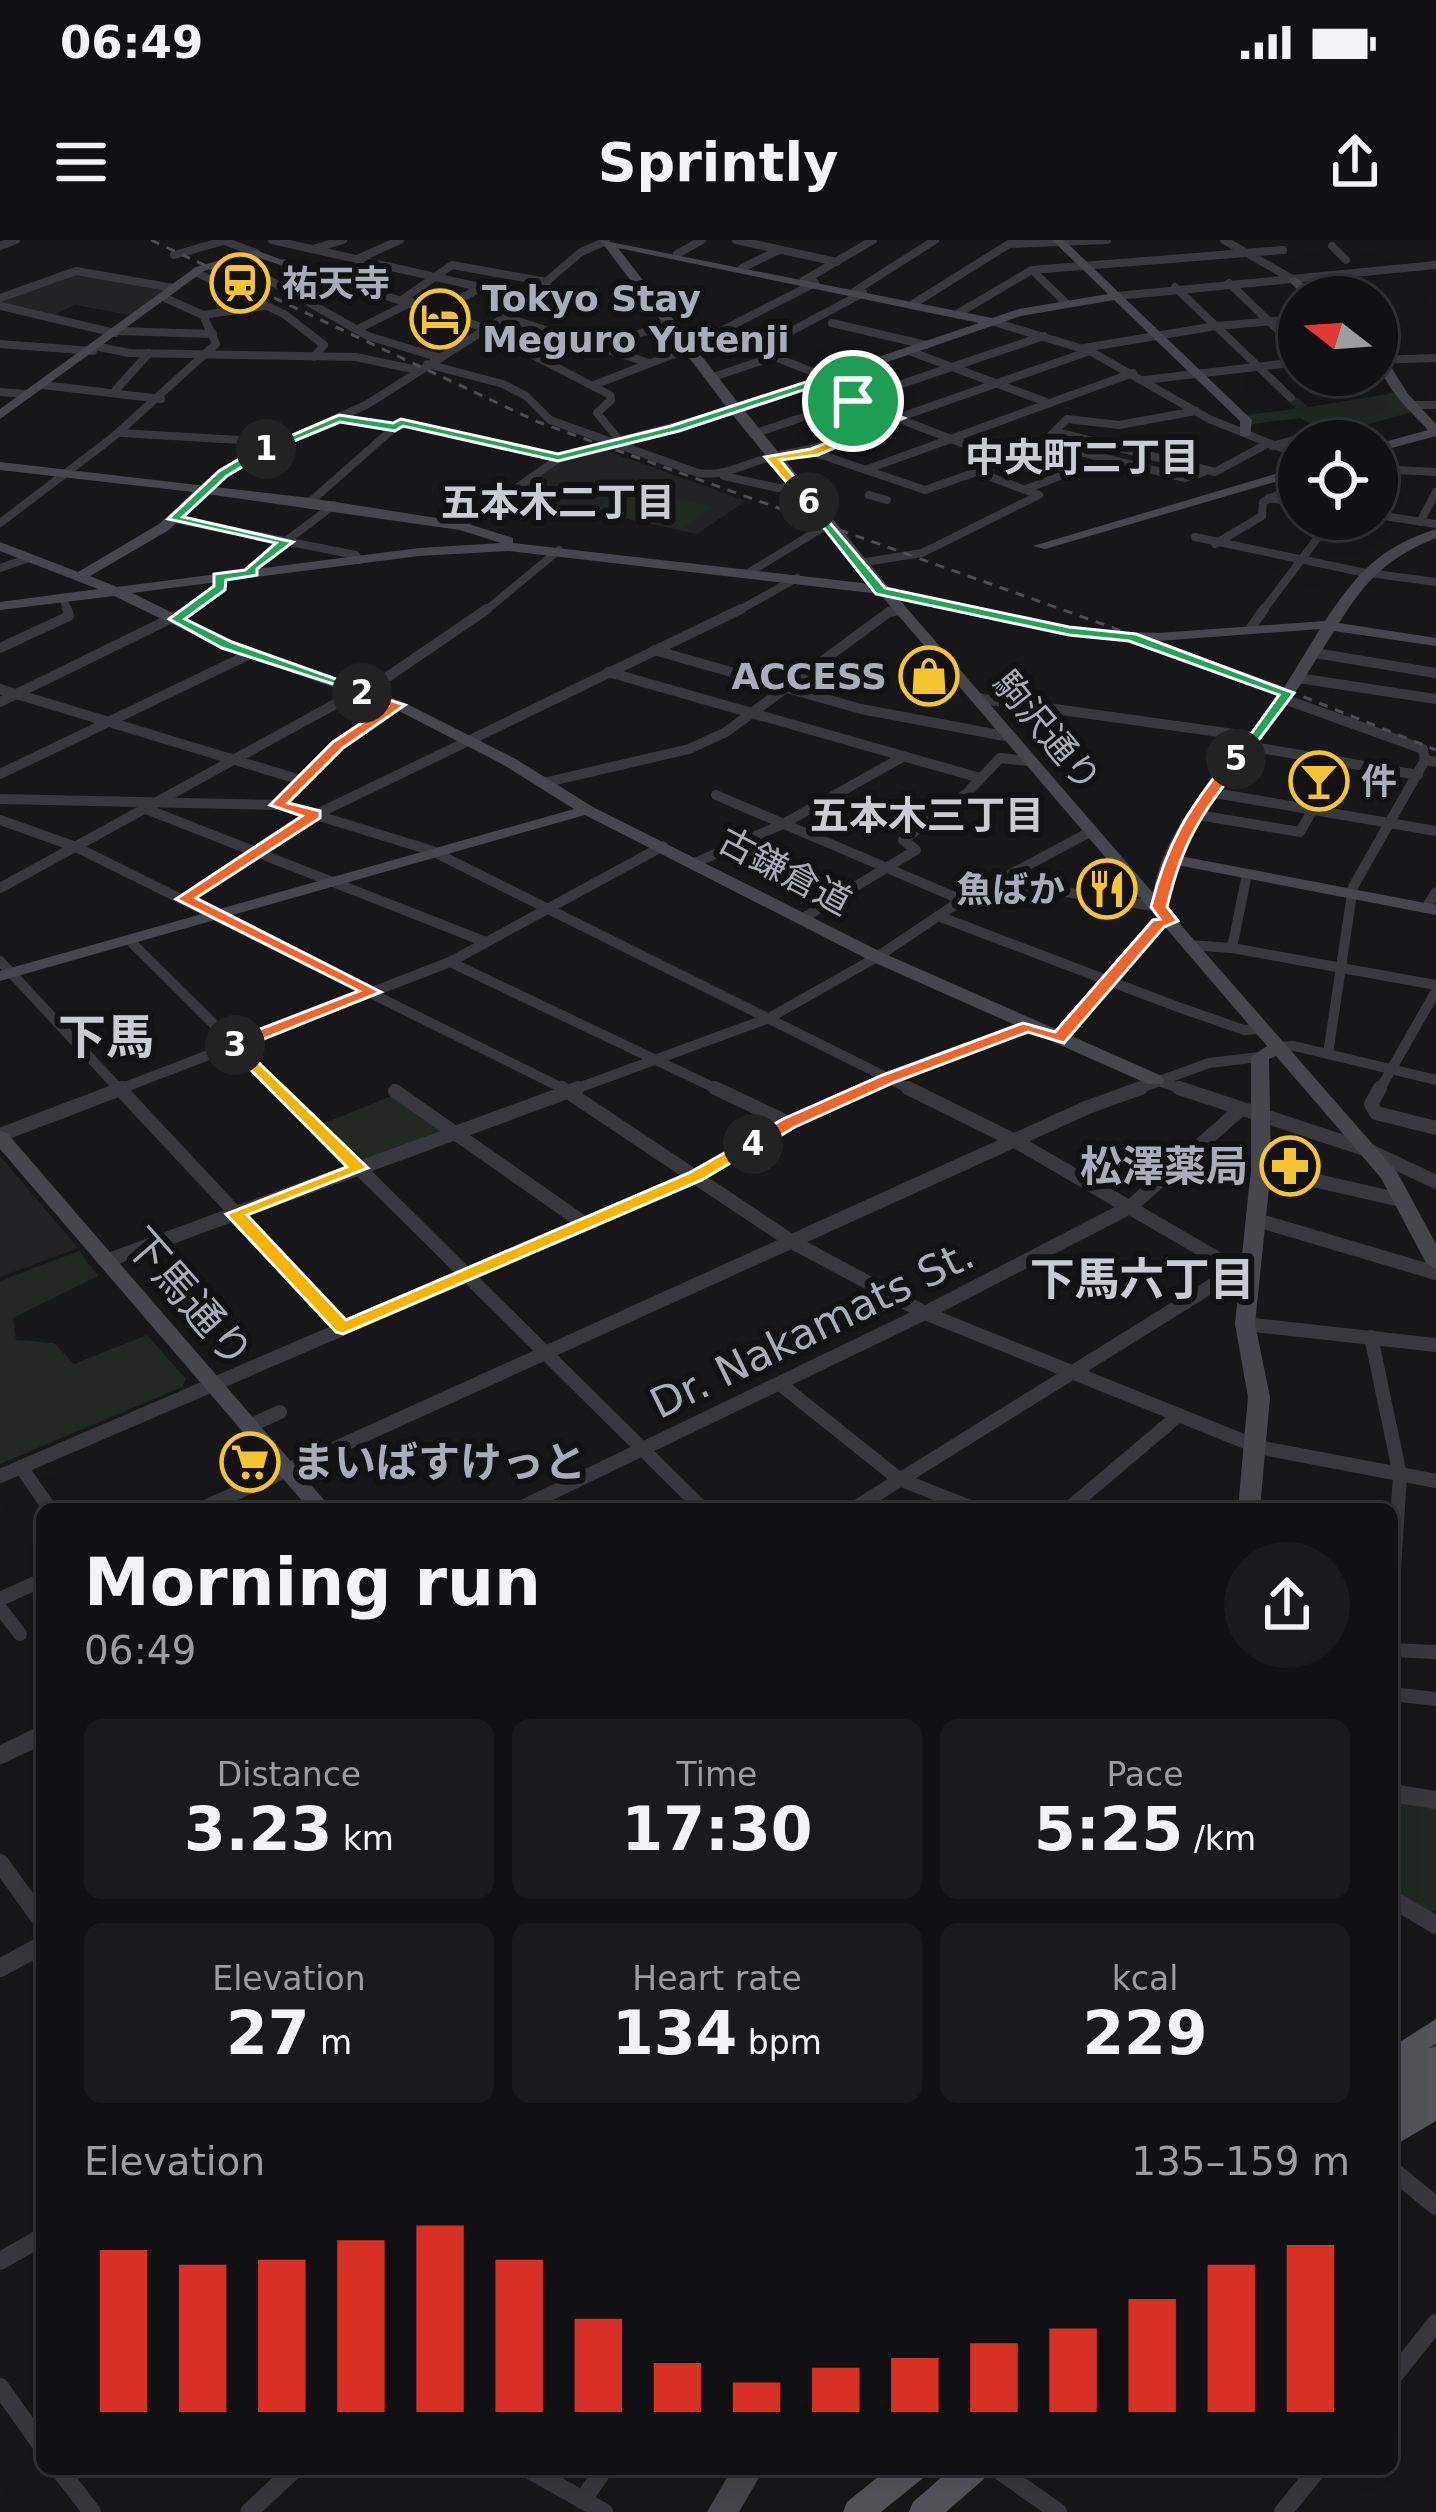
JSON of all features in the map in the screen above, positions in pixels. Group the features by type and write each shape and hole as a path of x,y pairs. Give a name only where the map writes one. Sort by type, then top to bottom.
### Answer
{"main road":[{"path":"1398,2058 1436,2029"},
{"path":"1398,2086 1436,2057"},
{"path":"1398,2113 1436,2082"},
{"path":"1398,2132 1436,2108"},
{"path":"858,2512 904,2475"},
{"path":"923,2512 966,2475"}],"street":[{"path":"0,246 16,240"},
{"path":"174,255 224,240 487,330 610,395 611,400 597,413 616,442"},
{"path":"272,240 528,298"},
{"path":"239,259 260,269 343,240"},
{"path":"354,260 400,240"},
{"path":"676,254 702,240"},
{"path":"736,240 837,262"},
{"path":"593,385 717,334 873,240"},
{"path":"756,350 859,292 934,240"},
{"path":"913,304 1009,244 1107,240"},
{"path":"1225,240 1287,276"},
{"path":"957,314 1032,270 1283,250 1276,240"},
{"path":"0,546 80,577 174,519 235,465 339,419 487,330 581,252 607,241 1045,335 1087,349 1196,411 1278,448"},
{"name":"駒沢通り","path":"607,241 771,457 881,591 1262,1029 1269,1052 1368,1150 1405,1201 1436,1263"},
{"path":"1059,241 1246,421 1249,431 1245,433"},
{"path":"1324,244 1346,260"},
{"path":"742,268 779,250"},
{"path":"0,415 196,272 256,253"},
{"path":"358,329 408,300 428,278 452,265 548,282"},
{"path":"1332,276 1436,265"},
{"path":"260,269 260,275 358,329 410,354 437,357"},
{"path":"1032,270 1067,304"},
{"path":"0,302 76,271 168,292 203,315 218,341 121,433 0,523"},
{"path":"196,272 280,310 316,334 324,345 314,357"},
{"path":"364,289 404,272"},
{"path":"462,526 558,458 735,410 994,322 1175,286 1278,281"},
{"path":"1229,283 1278,330"},
{"path":"1175,286 1291,398"},
{"path":"439,310 478,289"},
{"path":"0,302 46,315 41,319 117,332 213,334"},
{"path":"203,315 264,306"},
{"path":"505,317 649,363"},
{"path":"722,476 771,457 813,452 1087,349 1216,326 1278,321"},
{"path":"602,347 669,323"},
{"path":"832,323 926,345"},
{"path":"717,334 828,378"},
{"path":"753,434 1045,335"},
{"path":"0,344 204,356 365,358 417,370"},
{"path":"909,351 1048,403"},
{"path":"112,393 148,353"},
{"path":"710,377 773,357"},
{"path":"1398,358 1436,358"},
{"path":"1144,380 1278,363"},
{"path":"427,364 503,384 526,396 550,420 698,473 778,488 796,486"},
{"path":"865,470 1133,373"},
{"path":"809,384 1008,461"},
{"path":"43,385 161,399"},
{"path":"1398,387 1436,432 1398,442"},
{"path":"0,392 28,394"},
{"path":"1410,405 1436,404"},
{"path":"813,452 925,490 1034,452 1071,418 1119,424 1196,411"},
{"path":"339,419 395,427 408,424 558,458"},
{"path":"310,502 395,427"},
{"path":"1056,432 1215,472 1278,444"},
{"path":"121,433 280,442"},
{"path":"1044,443 1185,478 1209,471"},
{"path":"1026,489 1105,458"},
{"path":"0,466 310,502 462,526 501,536 509,547"},
{"path":"1398,470 1436,472"},
{"path":"859,563 922,553 1039,495 980,473"},
{"path":"1040,546 1278,477"},
{"path":"1420,522 1436,492"},
{"path":"1215,544 1262,516 1263,502 1278,494"},
{"path":"868,495 887,500"},
{"path":"1269,498 1278,500"},
{"path":"253,573 250,568 334,506"},
{"path":"1398,518 1436,529"},
{"path":"174,519 356,555 359,560"},
{"path":"750,572 827,525"},
{"path":"1058,1039 1158,924 1164,914 1170,859 1209,791 1252,742 1383,559 1436,529"},
{"path":"1196,537 1297,560 1436,582"},
{"path":"1250,629 1314,540"},
{"path":"0,606 359,560 509,547 797,578 1069,631 1131,637 1333,626 1436,642"},
{"path":"0,888 362,692 464,628 559,550"},
{"path":"0,568 29,558"},
{"name":"古鎌倉道","path":"80,577 250,654 398,705 469,740 586,810 697,862 877,957 1029,1027 1155,1080 1368,1150 1436,1181"},
{"path":"0,703 175,619 220,588 219,577"},
{"path":"184,899 315,814 744,608 797,578"},
{"path":"0,648 69,616 64,598"},
{"path":"543,783 689,749 752,714 889,612 899,610"},
{"path":"1131,637 1423,749 1431,761 1418,775 1352,894 1328,1054"},
{"path":"654,650 862,709 1010,737"},
{"path":"1315,653 1436,673"},
{"path":"0,774 250,654"},
{"path":"608,672 980,778"},
{"path":"1298,678 1436,699"},
{"path":"0,689 301,780"},
{"path":"976,698 1252,742 1418,775"},
{"path":"278,805 338,745 398,705"},
{"path":"697,862 783,824 901,758"},
{"path":"802,918 916,850 903,840 1000,758 1029,761"},
{"path":"1192,814 1300,832 1340,761"},
{"path":"1209,791 1436,832"},
{"path":"716,795 962,901"},
{"path":"0,799 149,807 278,805 436,852 1017,1142 1244,1271"},
{"path":"149,807 486,942"},
{"path":"4,970 129,940 586,810"},
{"path":"0,820 76,847 568,1091 794,1243 925,1313 1258,1447 1436,1481"},
{"path":"106,1261 769,1018 877,957 962,901 1090,832"},
{"path":"0,1136 450,962 663,846"},
{"path":"1170,859 1352,894 1433,903"},
{"path":"1232,948 1247,874"},
{"path":"997,881 1164,914"},
{"path":"938,916 1244,1030 1262,1029"},
{"path":"129,940 697,1503"},
{"path":"1190,945 1232,948 1436,988 1371,1105 1376,1113 1436,1127"},
{"path":"450,962 789,1123"},
{"path":"4,970 343,1328"},
{"path":"0,1476 696,1177 789,1123 889,1078 1029,1027"},
{"path":"1250,1503 1259,1397 1245,1324 1244,1271 1257,1220 1261,1168 1250,1112 1269,1052"},
{"path":"214,1503 1155,1080 1209,1063 1269,1052 1328,1054 1436,1080"},
{"path":"395,1091 585,1224"},
{"name":"Dr. Nakamats St.","path":"531,1503 925,1313 1130,1207 1250,1112"},
{"name":"下馬通り","path":"0,1136 315,1503"},
{"path":"1261,1168 1405,1201"},
{"path":"1257,1220 1436,1273"},
{"path":"862,1503 1071,1371 1244,1271"},
{"path":"1245,1324 1436,1345"},
{"path":"1371,1337 1400,1475 1398,1506"},
{"path":"780,1384 899,1479 960,1503"},
{"path":"249,1426 280,1412"},
{"path":"1075,1503 1179,1415"},
{"path":"20,1467 46,1503"},
{"path":"0,1599 36,1583"},
{"path":"0,1608 20,1634"},
{"path":"1398,1650 1436,1652"},
{"path":"1398,1695 1436,1699"},
{"path":"0,1755 36,1738"},
{"path":"1398,1794 1436,1800"},
{"path":"0,1864 36,1913"},
{"path":"1398,1903 1436,1925"},
{"path":"0,1968 36,1948"},
{"path":"1398,2175 1436,2206"},
{"path":"0,2261 36,2240"},
{"path":"1398,2370 1436,2323"},
{"path":"0,2387 36,2438"},
{"path":"64,2475 92,2512"},
{"path":"249,2512 289,2475"},
{"path":"539,2475 604,2512"},
{"path":"583,2500 600,2475"},
{"path":"722,2512 745,2475"},
{"path":"1006,2475 1058,2512"},
{"path":"1283,2512 1313,2475"}],"shaded area":[{"path":"76,272 166,289 130,315 75,305 53,315 0,304 0,300"},
{"path":"1397,396 1413,412 1383,420 1300,418 1252,424 1245,415 1296,409 1287,399 1298,398 1308,407"},
{"path":"599,448 746,501 697,534 514,495 556,463"},
{"path":"629,487 714,507 681,530 593,511"},
{"path":"394,1095 446,1129 366,1160 320,1125"},
{"path":"0,1156 78,1248 0,1277"},
{"path":"79,1251 98,1276 13,1318 16,1340 54,1343 74,1364 147,1335 186,1379 182,1387 0,1464 0,1281"},
{"path":"1398,1800 1436,1807 1436,1909 1430,1913 1398,1895"}],"railway":[{"path":"151,240 538,422 1284,689 1436,750"}],"place":[{"name":"祐天寺","path":"240,283"},
{"name":"Tokyo Stay Meguro Yutenji","path":"440,319"},
{"name":"ACCESS","path":"929,676"},
{"name":"件","path":"1319,781"},
{"name":"魚ばか","path":"1107,889"},
{"name":"松澤薬局","path":"1290,1166"},
{"name":"まいばすけっと","path":"250,1462"}],"district":[{"name":"中央町二丁目","path":"1082,457"},
{"name":"五本木二丁目","path":"558,502"},
{"name":"五本木三丁目","path":"927,815"},
{"name":"下馬","path":"106,1037"},
{"name":"下馬六丁目","path":"1142,1279"}],"route":[{"path":"809,384 853,401 898,418 813,452 771,457 881,591 1069,631 1131,637 1287,693 1182,832 1160,886 1159,907 1170,921 1158,924 1058,1039 1029,1027 889,1078 789,1123 696,1177 343,1328 235,1214 359,1168 234,1045 373,992 184,899 315,814 278,805 338,745 398,705 250,654 175,619 220,588 219,577 253,573 250,568 287,542 174,519 235,465 339,419 395,427 401,422 558,458 675,429 809,384"}]}
